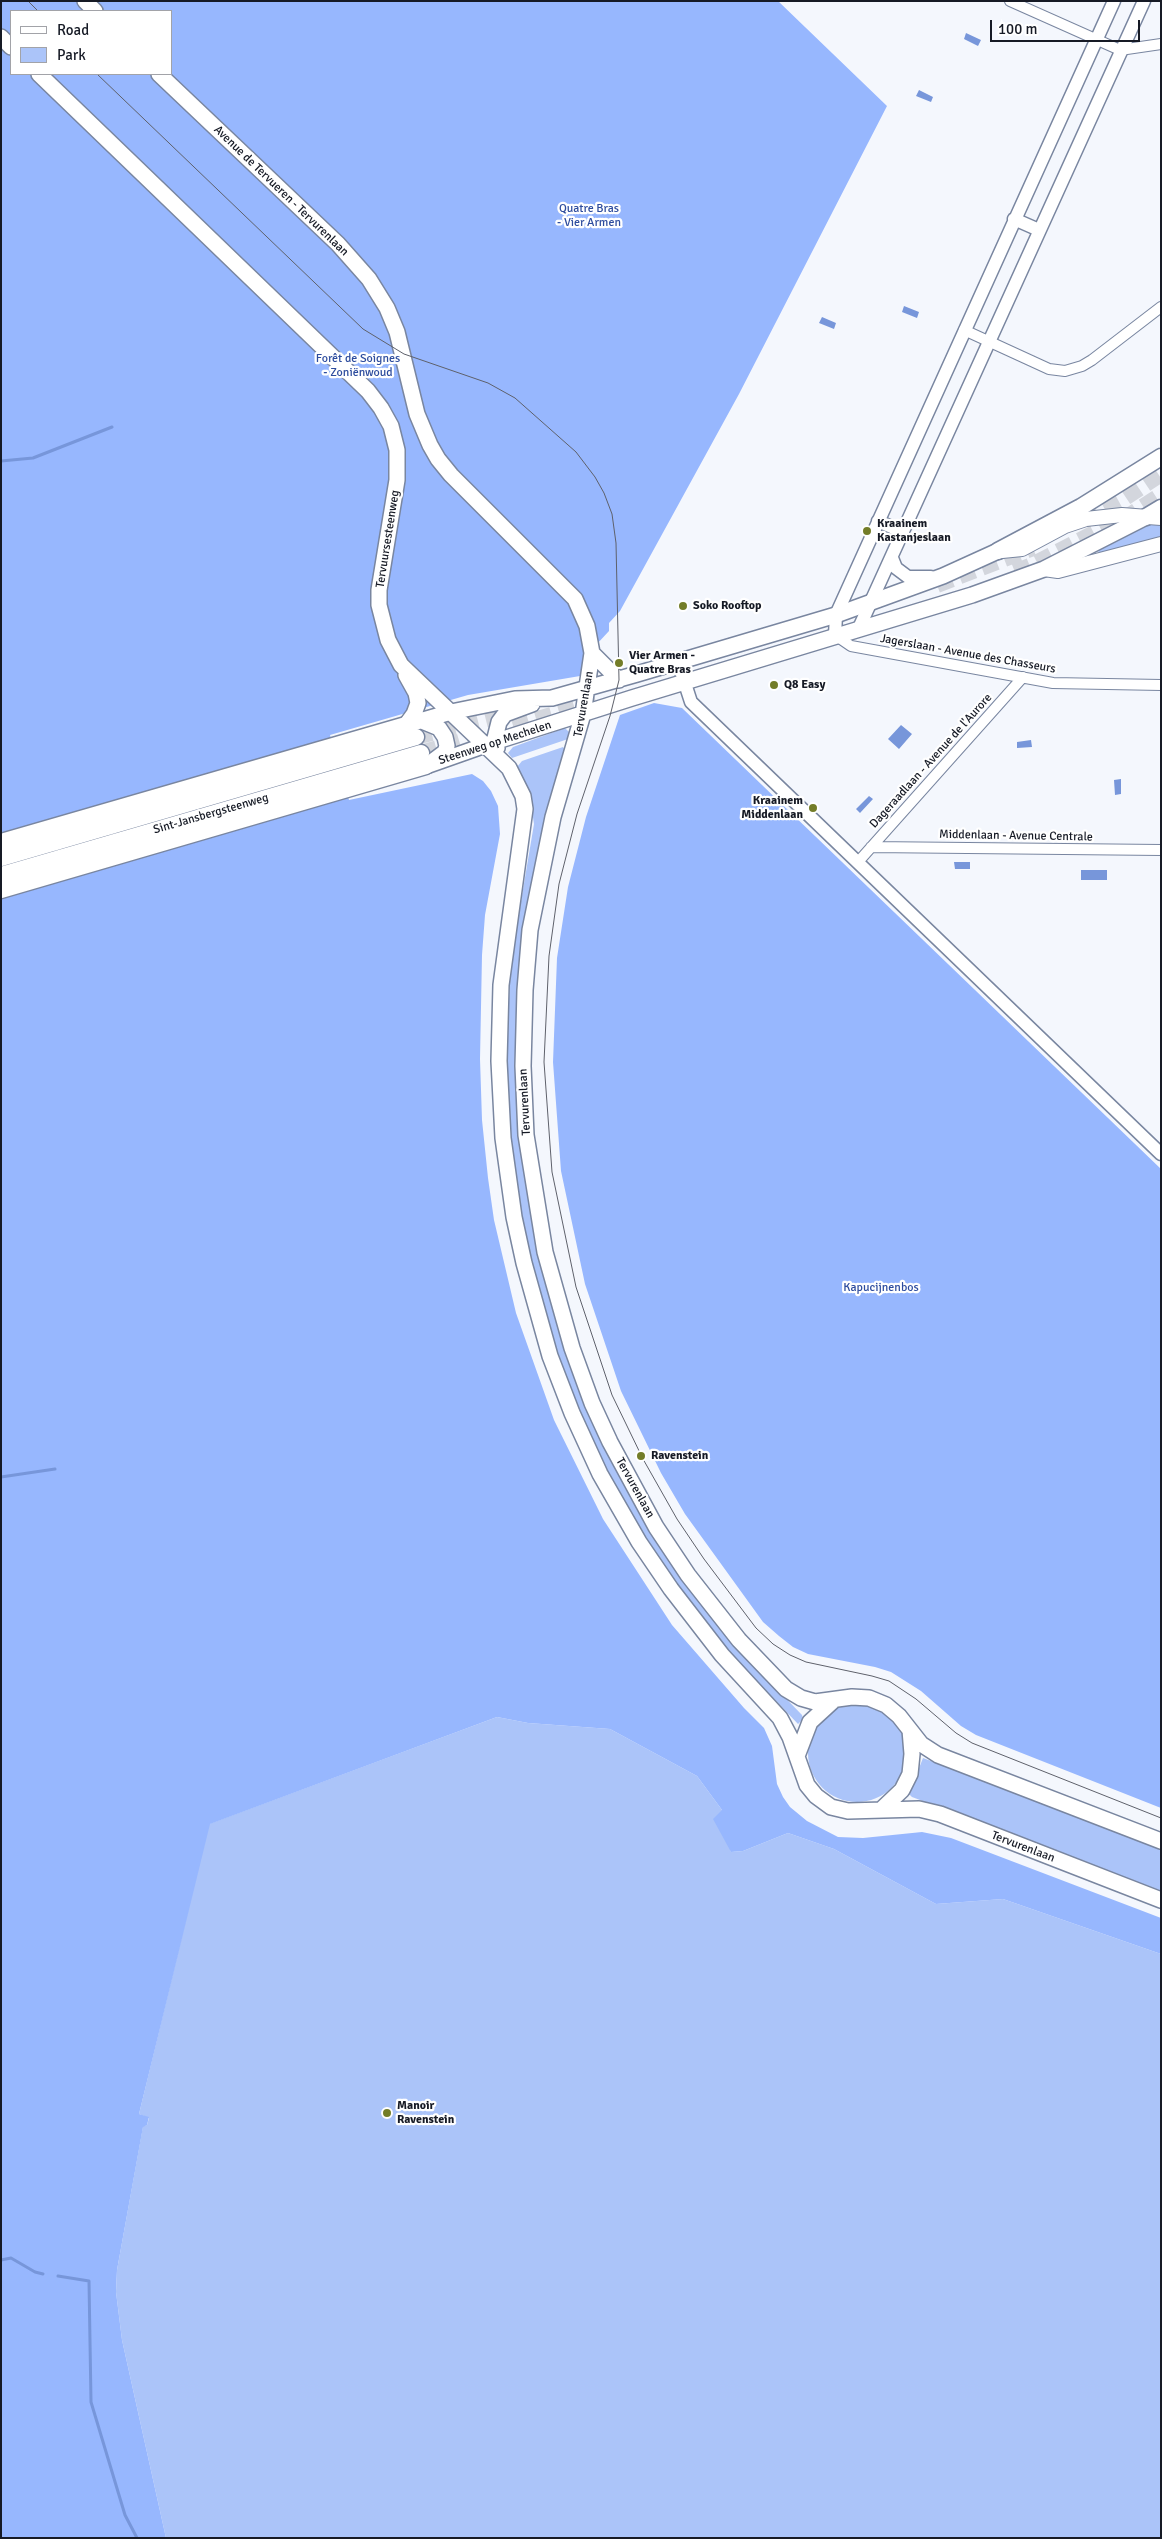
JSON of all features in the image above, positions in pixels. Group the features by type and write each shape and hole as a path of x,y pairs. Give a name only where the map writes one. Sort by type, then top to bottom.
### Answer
{"highway":[{"path":"998,551 1081,507 1161,457"},
{"path":"1154,517 1161,508"},
{"path":"1,842 415,728"},
{"name":"Sint-Jansbergsteenweg","path":"1,858 415,728"},
{"path":"1,890 423,760"},
{"name":"Sint-Jansbergsteenweg","path":"1,875 423,760"}],"main road":[{"path":"85,1 94,10"},
{"path":"1,37 10,46"},
{"name":"Tervuursesteenweg","path":"40,75 368,391 386,415 395,436 398,480 380,574 379,605 388,640 401,665 451,712 490,743"},
{"name":"Avenue de Tervueren - Tervurenlaan","path":"160,75 338,244 369,279 387,308 397,332 417,414 438,459"},
{"name":"Tervurenlaan","path":"438,459 466,490 575,599 587,626 592,653 584,714 554,817 542,866 530,930 525,990 523,1066 526,1135 537,1212 553,1285 592,1403 610,1442 656,1528 688,1575 739,1640 786,1689 801,1698 815,1702 852,1697 878,1701 899,1716 921,1744 956,1763 1161,1841"},
{"path":"490,743 498,722 505,714 552,698 836,615 943,576 998,551 1022,549 1066,526 1086,519 1109,516 1154,517"},
{"name":"Steenweg op Mechelen","path":"423,760 490,743 835,635 972,595 1044,569 1154,517"},
{"path":"1044,569 1058,571 1161,544"},
{"path":"592,653 618,680"},
{"path":"401,665 416,693 418,703 414,714 415,728"},
{"path":"415,728 451,712 515,699 552,698"},
{"path":"415,728 439,728 446,737 447,746 441,756 423,760"},
{"name":"Tervurenlaan","path":"490,743 509,768 523,796 526,814 501,984 499,1061 503,1138 514,1217 535,1309 572,1412 600,1474 639,1542 671,1589 722,1655 780,1718 788,1732 807,1785 816,1796 831,1807 848,1811 883,1808 919,1809 940,1814 1161,1900"},
{"path":"797,1756 810,1722 834,1700"},
{"path":"883,1808 902,1790 910,1774 912,1754 910,1730"}],"street":[{"path":"1010,1 1120,50 1161,44"},
{"path":"835,635 836,615 1114,1"},
{"path":"859,628 991,342 1039,230 1144,1"},
{"path":"1014,219 1039,230"},
{"path":"964,330 1049,369 1065,371 1092,360 1161,307"},
{"path":"878,521 904,532"},
{"path":"892,558 896,568 908,578 943,576"},
{"name":"Jagerslaan - Avenue des Chasseurs","path":"835,635 851,646 1053,683 1161,685"},
{"path":"678,662 691,702 1161,1154"},
{"name":"Dageraadlaan - Avenue de l'Aurore","path":"858,862 1023,677"},
{"name":"Middenlaan - Avenue Centrale","path":"871,847 1161,850"}],"green space":[{"name":"Forêt de Soignes - Zoniënwoud","path":"1,1 778,1 887,106 739,394 620,611 609,623 609,631 584,658 580,676 468,695 330,735 349,800 472,774 483,781 491,791 498,806 500,834 485,915 482,955 480,1059 482,1120 494,1220 516,1313 554,1420 603,1519 672,1625 744,1708 764,1728 772,1746 777,1784 783,1797 790,1807 807,1821 838,1837 863,1838 922,1832 951,1838 1161,1918 1161,1954 1003,1899 936,1904 834,1849 788,1833 743,1851 731,1852 713,1819 722,1810 697,1776 610,1729 528,1723 497,1717 210,1824 139,2114 149,2117 147,2125 143,2127 117,2270 116,2292 122,2340 166,2538 1,2538"},
{"path":"1150,523 1161,523 1161,539 1099,553 1098,550"},
{"name":"Kapucijnenbos","path":"654,703 682,708 1161,1169 1161,1808 976,1735 961,1726 921,1691 891,1672 808,1654 793,1647 763,1622 685,1514 661,1473 621,1391 585,1284 561,1171 553,1062 557,958 568,887 586,817 620,715"},
{"path":"565,728 570,733 568,739 512,758 508,753 513,747"},
{"path":"563,747 566,751 542,835 525,922 522,1151 541,1267 562,1337 609,1452 770,1682 802,1715 803,1719 798,1724 721,1643 657,1558 611,1480 574,1402 549,1332 523,1229 510,1138 506,1056 511,961 534,824 529,792 517,767 522,761"},
{"path":"857,1704 876,1708 891,1719 902,1734 906,1753 902,1772 891,1787 876,1798 857,1802 838,1798 823,1787 812,1772 808,1753 812,1734 823,1719 838,1708"},
{"path":"497,1717 528,1723 610,1729 697,1776 722,1810 731,1852 743,1851 788,1833 834,1849 936,1904 1003,1899 1161,1954 1161,2538 166,2538 122,2340 116,2292 117,2270 143,2126 147,2125 149,2118 139,2114 209,1824"},
{"path":"923,1758 1161,1847 1161,1891 912,1797 909,1794"}],"shaded area":[{"path":"966,33 981,40 978,46 964,39"},
{"path":"919,90 933,97 931,102 916,96"},
{"path":"904,306 919,312 917,318 902,312"},
{"path":"822,317 836,323 834,329 819,323"},
{"path":"901,725 912,734 899,749 888,739"},
{"path":"1031,740 1032,747 1017,748 1017,742"},
{"path":"1121,779 1121,794 1115,795 1114,780"},
{"path":"869,796 873,799 860,813 856,809"},
{"path":"954,862 970,862 970,869 955,869"},
{"path":"1081,870 1107,870 1107,880 1081,880"}],"waterway":[{"path":"1,461 33,458 112,427"},
{"path":"1,1477 55,1469"},
{"path":"1,2260 11,2258 35,2272 43,2274"},
{"path":"58,2276 89,2281 91,2402 125,2515 137,2538"}],"tunnel":[{"path":"1084,521 1122,500 1161,474"},
{"path":"1015,572 1133,513 1161,495"},
{"path":"937,585 1033,548"},
{"path":"421,753 596,702"},
{"path":"416,737 514,712"}],"tram line":[{"path":"28,1 37,10"},
{"path":"98,75 363,329 404,354 488,383 515,398 576,452 595,477 604,493 612,514 616,543 619,680 610,716 577,814 559,884 549,956 544,1062 552,1172 576,1287 612,1395 643,1459 677,1519 704,1559 756,1628 773,1644 790,1655 806,1662 889,1681 916,1699 956,1733 972,1743 1161,1818"}],"place":[{"name":"Kraainem Kastanjeslaan","path":"867,531"},
{"name":"Soko Rooftop","path":"683,606"},
{"name":"Vier Armen - Quatre Bras","path":"619,663"},
{"name":"Q8 Easy","path":"774,685"},
{"name":"Kraainem Middenlaan","path":"813,808"},
{"name":"Ravenstein","path":"641,1456"},
{"name":"Manoir Ravenstein","path":"387,2113"}],"park label":[{"name":"Quatre Bras - Vier Armen","path":"589,216"}]}
